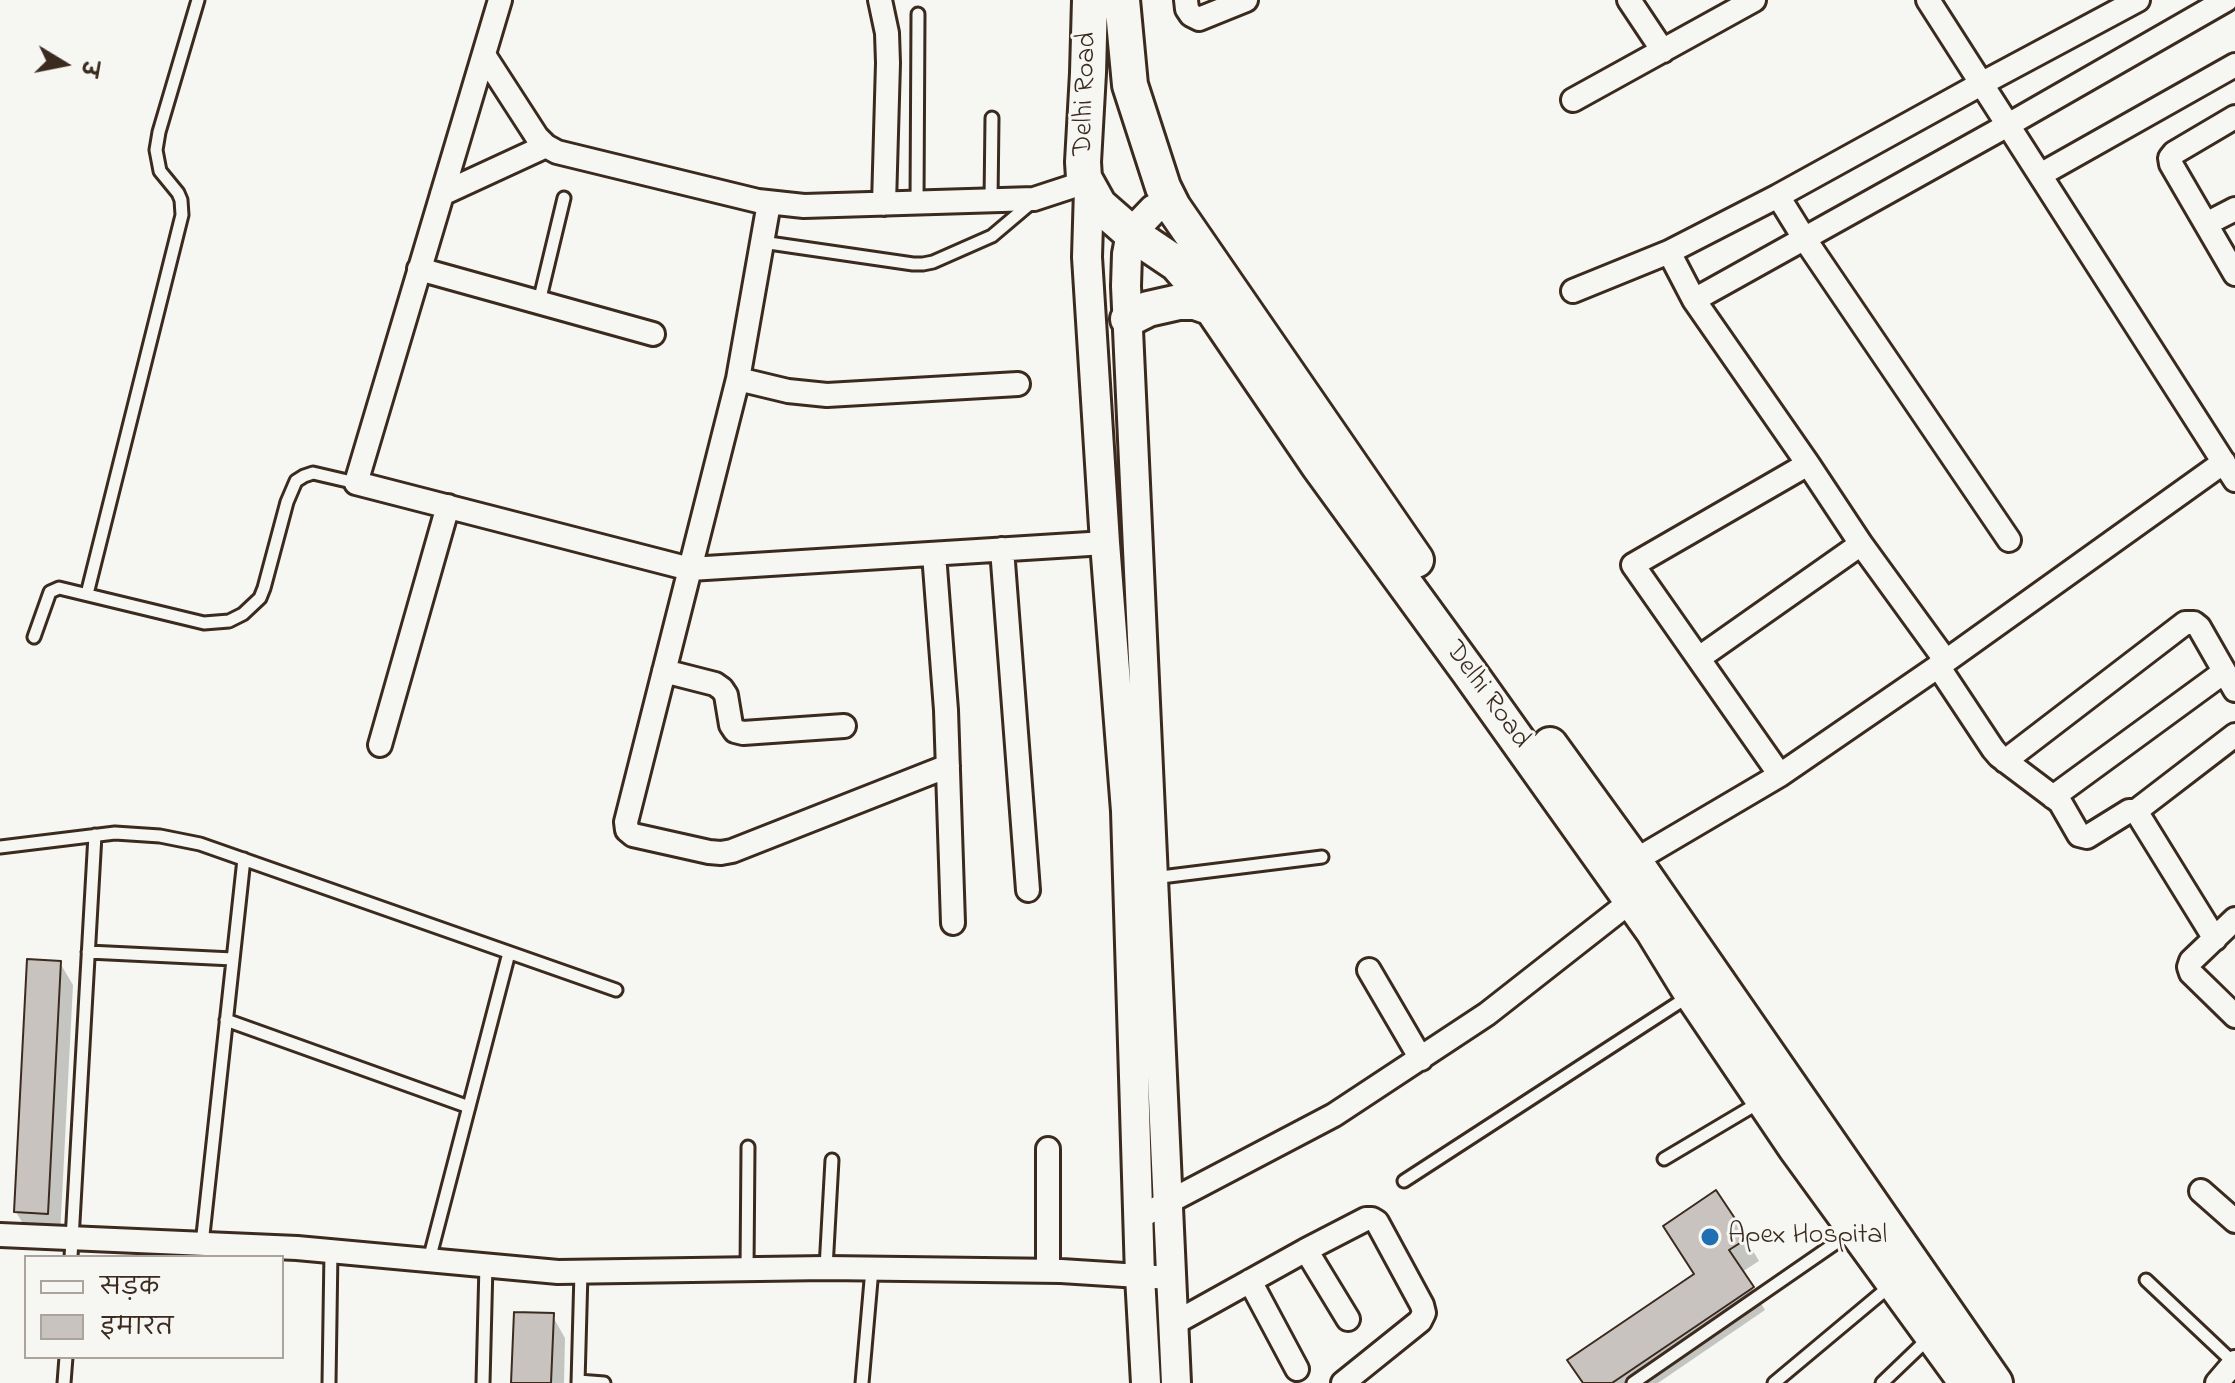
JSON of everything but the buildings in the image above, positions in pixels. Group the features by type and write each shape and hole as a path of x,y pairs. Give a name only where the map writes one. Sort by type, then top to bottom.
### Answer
{"main road":[{"name":"Delhi Road","path":"1090,0 1083,162 1088,186 1099,205 1131,233 1177,264 1201,292 1319,466 1469,672 1633,881 1692,994 1796,1148 1967,1383"},
{"path":"1122,0 1133,96 1149,150 1172,203 1633,881 1995,1383"},
{"path":"1086,104 1133,96"},
{"path":"1128,319 1148,309 1179,302 1195,302 1212,308"}],"street":[{"path":"500,0 356,483 690,569 1105,543"},
{"path":"880,0 887,33 888,63 884,204"},
{"path":"1186,0 1191,15 1199,19 1246,0"},
{"path":"1629,0 1663,51"},
{"path":"1573,100 1663,51 1725,7 1754,0"},
{"path":"1138,1218 1334,1115 1487,1014 1633,881 1942,663 2229,471 1928,0"},
{"path":"1573,291 1669,252 1778,196 2138,0"},
{"path":"1694,300 2226,0"},
{"path":"484,55 537,137 557,152 769,203 804,206 1034,199 1088,186 1087,257 1126,811 1146,1383"},
{"path":"2040,175 2235,65"},
{"path":"2235,117 2170,158 2235,274"},
{"path":"442,194 546,146"},
{"path":"1778,196 2009,540"},
{"path":"769,203 738,379 626,822 627,830 633,835 709,852 732,851 948,766"},
{"path":"1172,203 1154,209 1131,233 1127,254 1176,1383"},
{"path":"2206,224 2235,209"},
{"path":"1669,252 1694,300 1942,663 1993,749 2064,807 2079,835 2087,837 2129,811 2136,811 2235,735"},
{"path":"419,269 653,334"},
{"path":"738,379 827,395 1018,384"},
{"path":"1780,775 1633,565 1808,464"},
{"path":"380,745 448,506"},
{"path":"1699,658 1861,544"},
{"path":"1002,549 1028,890"},
{"path":"934,554 946,710 953,923"},
{"path":"2005,761 2185,623 2194,623 2199,627 2230,681 2053,797"},
{"path":"664,671 715,684 722,689 735,731 844,726"},
{"path":"2136,811 2215,939"},
{"path":"2232,1006 2191,973 2189,967 2191,961 2235,919"},
{"path":"1369,970 1421,1059"},
{"path":"1048,1149 1048,1271"},
{"path":"2201,1191 2235,1221"},
{"path":"1173,1324 1306,1250 1366,1219 1372,1219 1377,1222 1424,1313 1420,1321 1343,1383"},
{"path":"0,1235 72,1248 202,1244 331,1251 558,1272 826,1268 1048,1271 1171,1278"},
{"path":"1306,1250 1348,1319"},
{"path":"1250,1281 1297,1369"},
{"path":"2217,1383 2234,1362"}],"lane":[{"path":"87,594 182,215 181,200 160,171 156,150 198,0"},
{"path":"917,203 918,14"},
{"path":"991,201 992,118"},
{"path":"539,302 564,198"},
{"path":"762,242 923,264 992,236 1034,199"},
{"path":"34,637 54,588 204,623 229,621 243,614 260,598 287,502 296,481 313,473 356,483"},
{"path":"0,847 115,833 160,836 200,844 616,990"},
{"path":"72,1248 95,835"},
{"path":"1153,878 1322,857"},
{"path":"202,1244 244,859"},
{"path":"88,952 233,959"},
{"path":"429,1260 509,953"},
{"path":"1404,1181 1692,994"},
{"path":"226,1020 469,1107"},
{"path":"1664,1159 1764,1100"},
{"path":"747,1269 748,1147"},
{"path":"826,1268 832,1160"},
{"path":"1633,1383 1856,1229"},
{"path":"329,1383 331,1251"},
{"path":"483,1383 486,1265"},
{"path":"862,1383 872,1269"},
{"path":"581,1272 578,1382 604,1383"},
{"path":"2146,1280 2234,1362"},
{"path":"1774,1383 1895,1282"},
{"path":"1882,1383 1933,1334"},
{"path":"64,1383 66,1359"}],"place":[{"name":"Apex Hospital","path":"1710,1237"}]}
